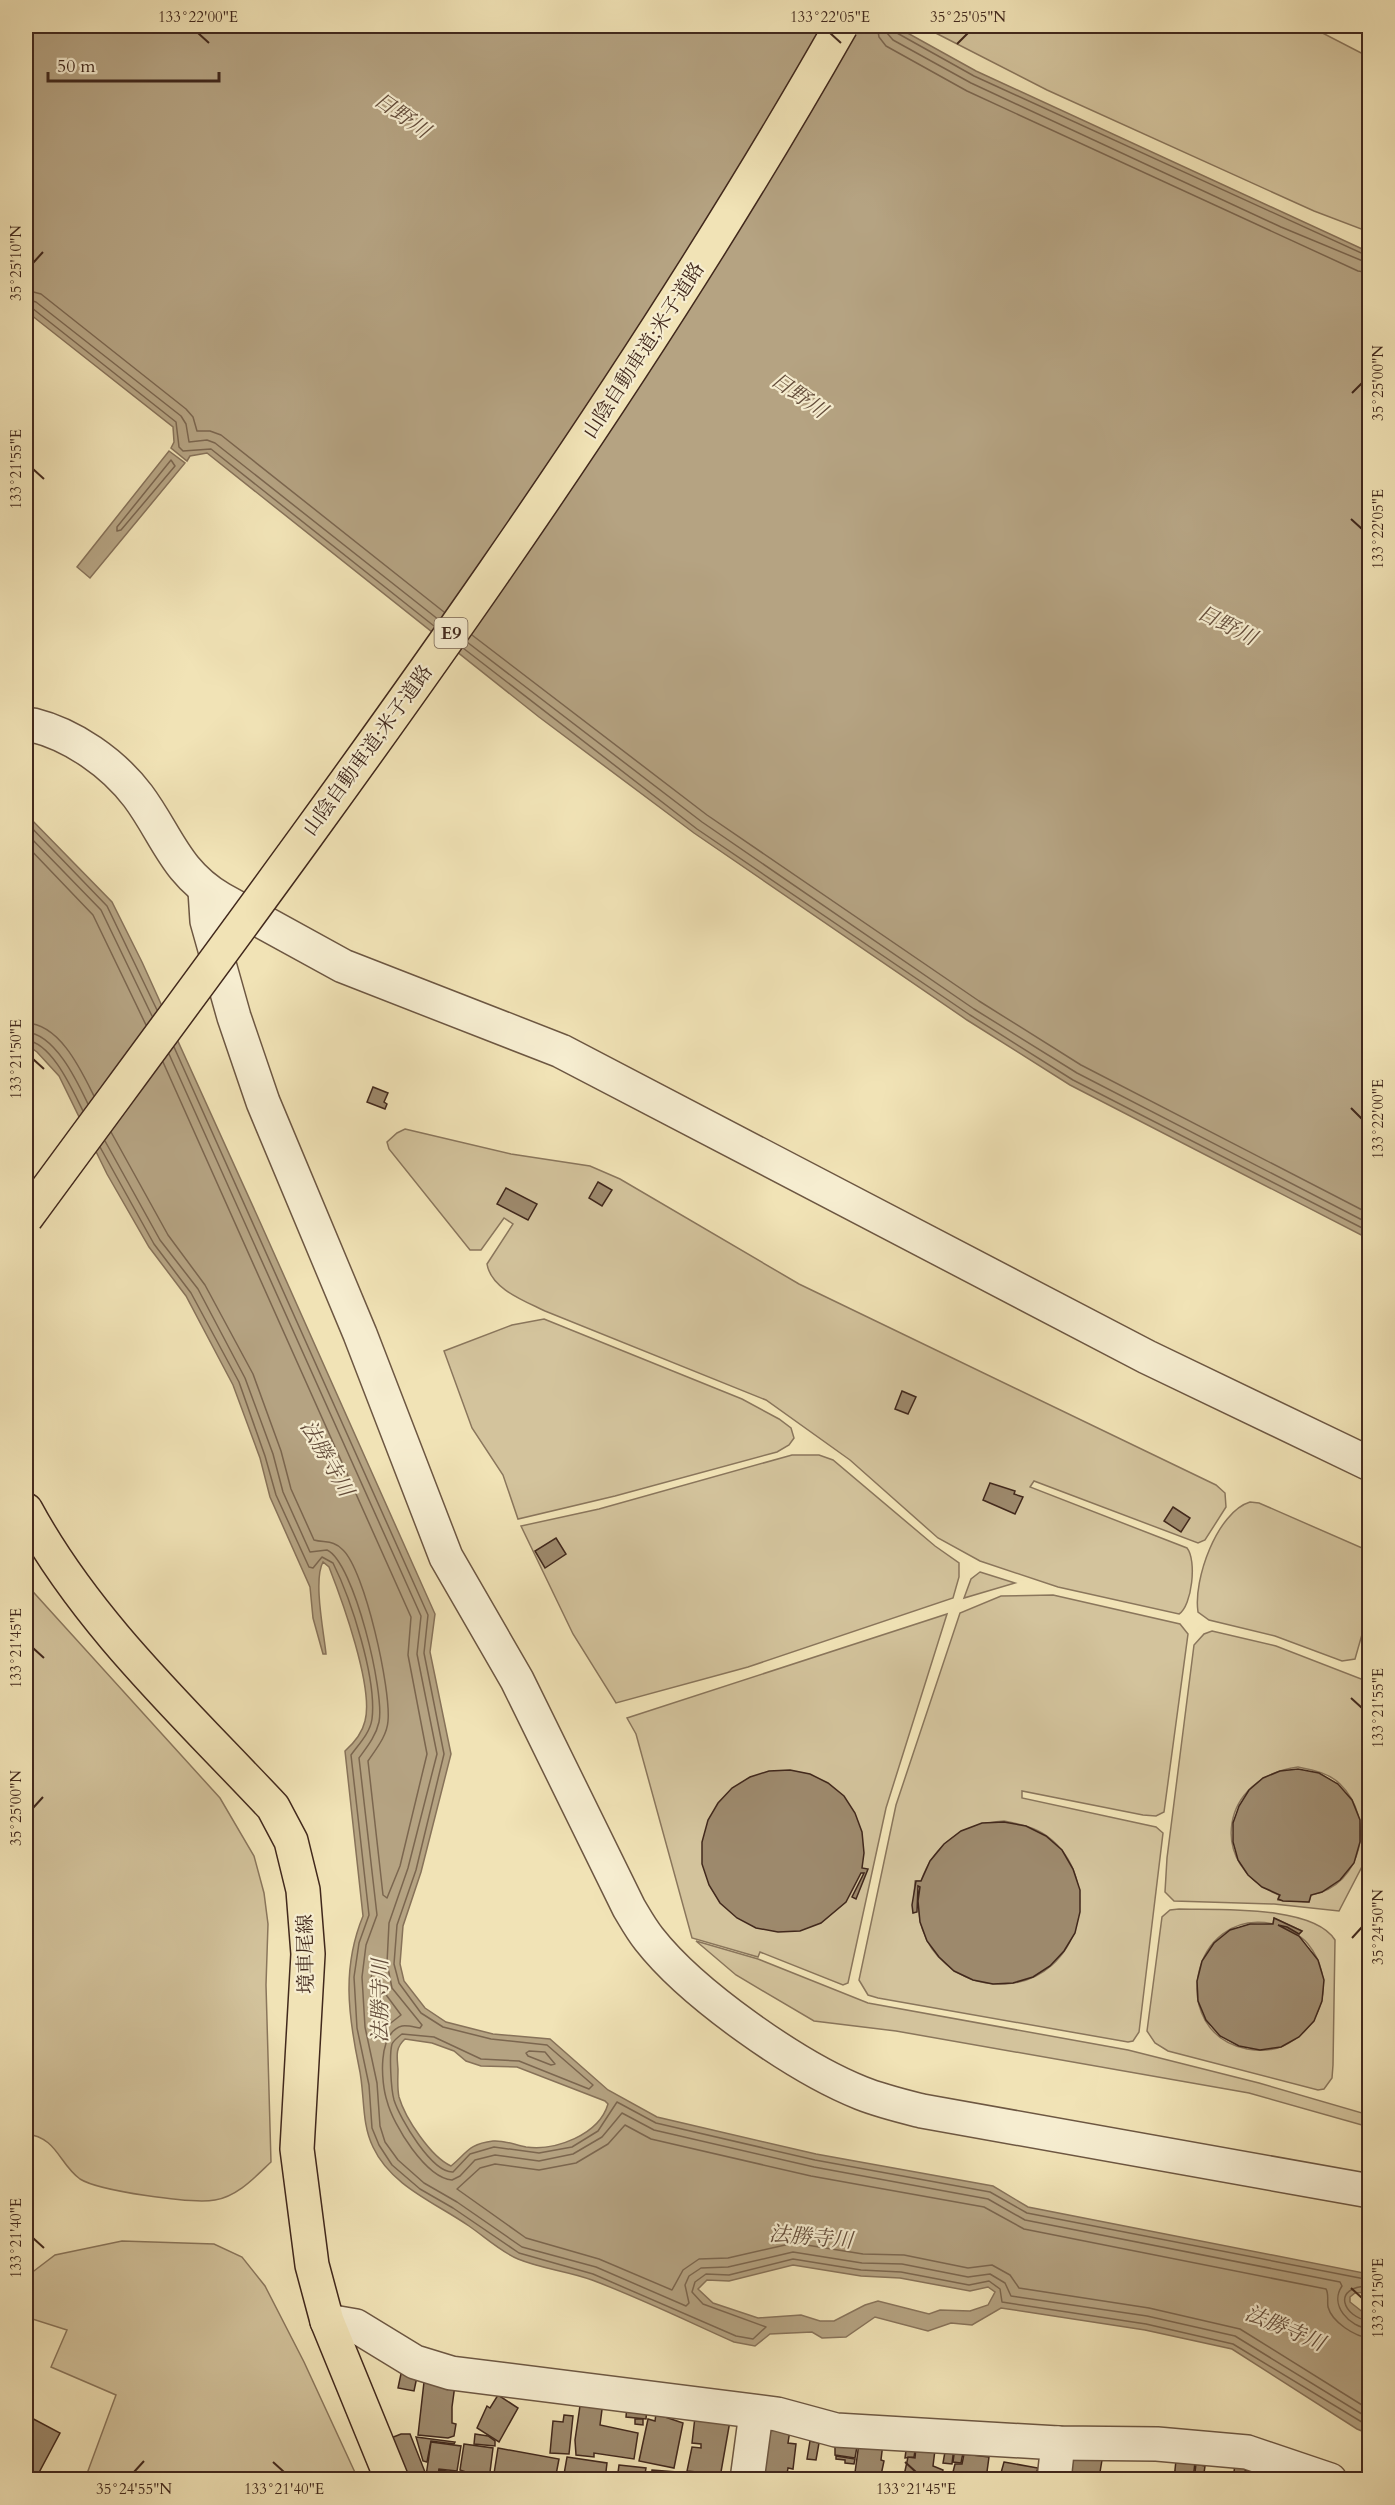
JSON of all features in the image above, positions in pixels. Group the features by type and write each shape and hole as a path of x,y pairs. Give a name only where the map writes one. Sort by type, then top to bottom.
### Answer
{"main road":[{"name":"山陰自動車道;米子道路","path":"26,1193 223,926 543,481 678,275 826,26"},
{"name":"山陰自動車道;米子道路","path":"26,1218 400,705 554,487 689,282 841,26"},
{"name":"境車尾線","path":"26,1510 50,1554 111,1634 273,1807 291,1841 303,1890 308,1954 297,2149 312,2265 327,2321 392,2480"}],"street":[{"path":"28,722 55,730 78,742 111,769 138,796 174,857 205,890 343,966 561,1051 1147,1358 1370,1464"},
{"path":"205,890 207,921 234,1017 263,1102 360,1334 446,1557 517,1680 629,1908 648,1938 691,1982 789,2055 835,2081 879,2100 922,2111 1370,2191"},
{"path":"327,2321 356,2326 415,2362 451,2373 777,2414 836,2430 1058,2443 1157,2444 1247,2452 1330,2480"},
{"path":"747,2480 756,2413"},
{"path":"1054,2480 1058,2443"}],"shaded area":[{"path":"922,26 1309,26 1369,57 1369,232 1314,211 1047,90"},
{"path":"405,1129 511,1154 590,1166 620,1179 799,1284 1216,1485 1225,1493 1226,1507 1205,1540 1198,1543 1034,1481 1030,1487 1187,1548 1192,1562 1192,1582 1183,1609 1179,1614 1058,1587 980,1561 938,1538 850,1460 766,1400 545,1311 510,1293 495,1280 487,1264 513,1224 504,1218 481,1250 470,1250 389,1149 387,1142"},
{"path":"544,1319 742,1399 791,1428 794,1438 789,1445 777,1452 615,1496 518,1519 503,1475 472,1428 444,1351 512,1325"},
{"path":"792,1455 819,1455 833,1460 935,1546 959,1563 959,1577 953,1598 748,1667 616,1703 573,1634 521,1526 599,1509"},
{"path":"1250,1502 1259,1503 1369,1551 1369,1610 1355,1659 1342,1661 1275,1636 1209,1620 1198,1612 1199,1583 1210,1549 1227,1519 1238,1508"},
{"path":"980,1572 1015,1583 964,1598 971,1579"},
{"path":"26,1584 220,1798 254,1856 264,1893 268,1924 266,1985 271,2162 246,2185 223,2198 203,2201 167,2198 90,2184 73,2173 45,2140 26,2134"},
{"path":"1053,1595 1180,1624 1188,1634 1164,1812 1156,1816 1143,1815 1022,1791 1022,1798 1156,1827 1163,1833 1139,2032 1133,2041 1128,2042 878,1998 868,1995 859,1980 896,1805 960,1613 1001,1596","holes":["1004,1821 1026,1826 1042,1833 1065,1855 1076,1877 1079,1901 1076,1925 1067,1947 1052,1965 1031,1978 1005,1984 974,1980 959,1974 938,1956 922,1929 919,1909 920,1887 913,1913 915,1881 921,1881 927,1867 943,1846 964,1831 976,1826"]},
{"path":"947,1614 886,1808 848,1983 843,1985 760,1952 758,1957 692,1938 636,1734 627,1718"},
{"path":"1212,1631 1276,1646 1369,1682 1369,1853 1339,1911 1274,1904 1174,1901 1165,1892 1167,1858 1194,1645 1204,1634","holes":["1298,1767 1320,1772 1340,1784 1351,1798 1358,1815 1360,1832 1353,1865 1343,1878 1329,1889 1311,1895 1309,1902 1278,1900 1279,1895 1256,1882 1240,1864 1232,1844 1232,1824 1238,1804 1252,1787 1272,1774"]},
{"path":"1170,1910 1239,1910 1286,1915 1324,1929 1335,1940 1333,2065 1332,2078 1324,2089 1318,2090 1168,2051 1155,2043 1147,2031 1162,1917","holes":["1274,1918 1302,1931 1299,1934 1279,1924 1308,1944 1322,1972 1321,2001 1308,2027 1297,2038 1270,2050 1247,2049 1221,2038 1205,2020 1198,1998 1199,1974 1207,1952 1223,1934 1245,1924 1273,1924"]},
{"path":"696,1941 758,1959 868,2003 1128,2050 1259,2083 1369,2115 1369,2127 1249,2093 896,2031 814,2021 736,1975"},
{"path":"122,2241 214,2244 242,2257 265,2286 304,2362 358,2479 85,2479 116,2395 51,2367 67,2330 26,2317 26,2277 55,2255"}],"water":[{"name":"日野川","path":"26,26 895,26 976,71 1369,252 1369,1239 1070,1085 967,1020 694,833 539,717 207,453 190,456 187,461 171,448 174,442 173,427 26,311"},
{"path":"169,451 185,463 90,578 77,567"},
{"name":"法勝寺川","path":"26,814 112,902 142,962 260,1222 435,1614 430,1652 451,1754 421,1872 403,1926 400,1964 404,1981 425,2008 446,2022 493,2034 550,2039 608,2090 657,2117 816,2154 993,2186 1028,2207 1369,2274 1369,2292 1355,2293 1350,2297 1350,2302 1369,2317 1369,2434 1357,2429 1232,2349 1145,2330 1001,2308 972,2325 951,2323 928,2331 875,2317 846,2337 822,2338 812,2332 770,2334 755,2346 734,2342 592,2280 512,2256 415,2192 391,2173 381,2161 369,2138 350,2009 352,1954 363,1916 345,1751 362,1730 367,1706 361,1666 348,1622 329,1567 323,1562 319,1581 326,1654 323,1654 313,1618 310,1587 270,1497 260,1458 233,1385 186,1296 149,1247 107,1174 59,1076 37,1052 26,1044","holes":["405,2039 432,2043 454,2051 466,2061 481,2066 517,2067 608,2104 603,2115 595,2124 574,2139 537,2148 501,2141 485,2142 469,2150 451,2166 427,2146 402,2106 398,2087 397,2052","793,2265 861,2276 900,2278 970,2291 988,2287 995,2292 988,2305 970,2311 940,2310 929,2314 878,2301 834,2321 820,2321 801,2315 758,2318 713,2303 698,2289 707,2280 729,2281"]}],"building":[{"path":"373,1087 388,1093 384,1102 387,1104 385,1109 367,1102"},
{"path":"598,1182 612,1190 602,1206 589,1198"},
{"path":"506,1188 537,1204 528,1220 497,1204"},
{"path":"902,1391 916,1397 908,1414 895,1409"},
{"path":"990,1483 1015,1491 1014,1494 1023,1497 1015,1514 983,1500"},
{"path":"1173,1507 1190,1518 1181,1532 1164,1521"},
{"path":"556,1538 566,1554 545,1568 535,1551"},
{"path":"1298,1769 1319,1773 1338,1784 1352,1800 1360,1820 1360,1842 1354,1863 1340,1880 1322,1892 1311,1895 1309,1902 1283,1901 1278,1899 1280,1895 1262,1887 1248,1875 1238,1860 1233,1842 1233,1823 1239,1806 1249,1790 1263,1778 1280,1771"},
{"path":"790,1770 810,1774 828,1783 844,1796 855,1813 862,1832 864,1853 862,1868 868,1869 856,1899 852,1897 864,1873 861,1873 846,1902 821,1923 800,1931 778,1932 756,1928 737,1918 720,1903 709,1885 702,1864 702,1842 708,1820 718,1803 732,1788 750,1777 769,1771"},
{"path":"1004,1822 1026,1826 1046,1836 1062,1850 1073,1869 1080,1890 1080,1912 1075,1933 1064,1951 1050,1966 1033,1977 1013,1983 993,1984 973,1980 954,1971 939,1957 927,1941 920,1922 918,1901 920,1887 918,1886 917,1912 913,1913 912,1905 916,1881 921,1881 930,1861 944,1844 961,1831 982,1823"},
{"path":"1274,1918 1302,1931 1299,1934 1278,1925 1299,1936 1318,1960 1324,1980 1322,2001 1314,2021 1299,2037 1281,2047 1260,2050 1239,2046 1220,2036 1206,2020 1198,2001 1197,1981 1202,1961 1214,1943 1230,1930 1250,1924 1273,1924"},
{"path":"402,2369 418,2372 414,2391 398,2388"},
{"path":"424,2382 455,2385 452,2407 452,2423 456,2424 454,2436 448,2438 418,2435"},
{"path":"498,2395 518,2408 499,2442 477,2428 487,2406 490,2408"},
{"path":"581,2399 603,2402 600,2425 638,2433 634,2459 594,2453 594,2457 576,2455 575,2440"},
{"path":"627,2405 647,2407 646,2419 626,2417"},
{"path":"656,2414 683,2423 674,2468 639,2461 648,2419 655,2421"},
{"path":"26,2415 60,2433 35,2480 26,2480"},
{"path":"564,2415 573,2416 569,2454 550,2453 553,2421 563,2422"},
{"path":"695,2417 730,2421 721,2472 717,2474 687,2471 692,2447 701,2448 701,2444 692,2443"},
{"path":"635,2419 643,2419 643,2425 635,2424"},
{"path":"768,2427 790,2430 788,2443 796,2444 793,2469 788,2468 786,2480 755,2479"},
{"path":"401,2434 410,2434 425,2472 410,2479 391,2438"},
{"path":"475,2434 488,2436 495,2441 495,2446 474,2444"},
{"path":"416,2437 455,2442 454,2444 431,2441 427,2462 423,2461"},
{"path":"835,2439 858,2441 855,2458 835,2455"},
{"path":"810,2441 819,2443 816,2460 807,2459"},
{"path":"431,2442 461,2446 457,2471 439,2469 438,2477 426,2476"},
{"path":"859,2443 883,2443 881,2460 884,2461 880,2480 854,2480"},
{"path":"907,2443 916,2444 914,2457 905,2458"},
{"path":"464,2444 493,2448 489,2480 472,2479 472,2474 460,2470"},
{"path":"946,2446 954,2447 952,2464 943,2463"},
{"path":"916,2447 935,2450 933,2466 943,2470 941,2480 903,2480 908,2457 915,2458"},
{"path":"955,2447 963,2453 961,2463 953,2462"},
{"path":"498,2448 559,2459 555,2480 493,2480"},
{"path":"964,2454 989,2457 986,2479 951,2480 955,2464 962,2464"},
{"path":"1103,2454 1099,2478 1062,2480 1064,2459"},
{"path":"836,2456 855,2459 854,2464 836,2459"},
{"path":"567,2457 607,2463 605,2480 563,2480"},
{"path":"1176,2460 1195,2462 1193,2480 1174,2480"},
{"path":"1004,2462 1038,2468 1034,2480 999,2480"},
{"path":"1196,2464 1205,2466 1203,2480 1194,2480"},
{"path":"1235,2464 1246,2465 1244,2480 1233,2480"},
{"path":"619,2465 646,2468 644,2480 617,2480"},
{"path":"1247,2467 1268,2470 1266,2480 1246,2480"},
{"path":"439,2470 454,2472 453,2477 457,2480 428,2478 438,2478"},
{"path":"652,2470 690,2473 689,2480 651,2480"},
{"path":"425,2473 427,2480 411,2480"},
{"path":"693,2473 726,2477 725,2480 692,2480"},
{"path":"1101,2474 1109,2474 1109,2480 1092,2480 1100,2478"}]}
